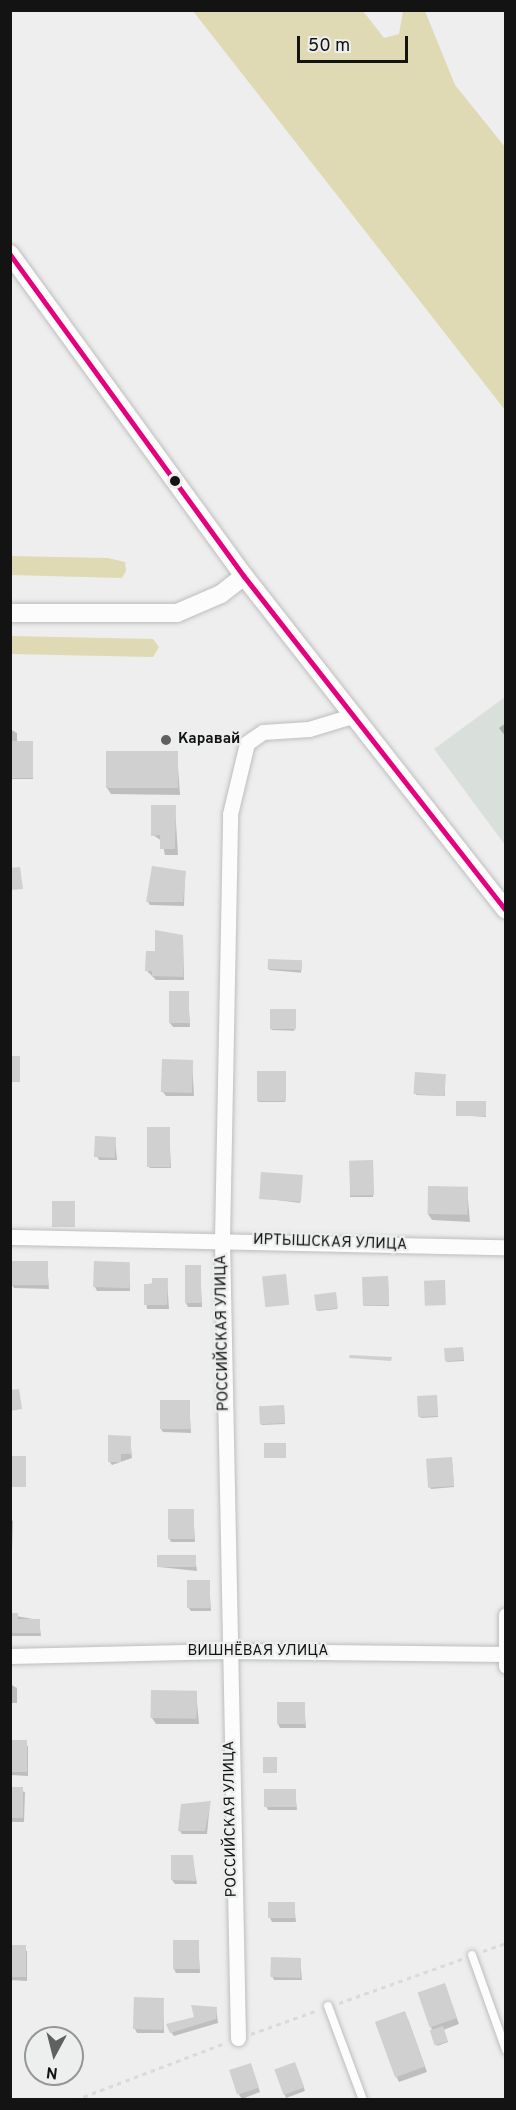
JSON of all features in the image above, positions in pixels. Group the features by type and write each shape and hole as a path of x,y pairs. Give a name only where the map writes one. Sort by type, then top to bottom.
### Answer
{"street":[{"path":"10,254 244,576 506,910"},
{"path":"10,613 177,613 212,599 244,576"},
{"name":"РОССИЙСКАЯ УЛИЦА","path":"238,2038 228,1651 222,1240 230,814 248,743 263,732 309,729 355,715"},
{"name":"ИРТЫШСКАЯ УЛИЦА","path":"10,1238 222,1240 506,1247"},
{"path":"506,1615 506,1666"},
{"name":"ВИШНЁВАЯ УЛИЦА","path":"10,1656 228,1651 505,1654"}],"lane":[{"path":"472,1955 506,2050"},
{"path":"328,2006 363,2100"}],"path":[{"path":"75,2100 238,2038 506,1943"}],"shaded area":[{"path":"193,11 363,11 384,38 399,34 403,11 425,11 455,85 505,147 505,410"},
{"path":"11,556 108,558 125,562 126,571 122,578 11,575"},
{"path":"11,636 153,639 159,647 153,657 11,654"},
{"path":"505,697 505,845 434,749"}],"building":[{"path":"10,741 33,741 33,778 10,778"},
{"path":"106,751 178,751 178,788 106,788"},
{"path":"151,805 176,805 175,849 160,849 160,835 151,836"},
{"path":"152,866 186,871 183,902 146,902"},
{"path":"20,867 23,889 10,890 10,868"},
{"path":"155,930 183,935 183,977 152,976 152,971 145,971 146,951 155,951"},
{"path":"268,959 302,960 302,970 268,969"},
{"path":"169,991 189,991 189,1023 169,1023"},
{"path":"270,1009 296,1009 296,1029 270,1029"},
{"path":"10,1056 20,1056 20,1082 10,1082"},
{"path":"162,1059 193,1060 192,1093 161,1092"},
{"path":"257,1071 286,1071 286,1101 257,1101"},
{"path":"415,1072 446,1074 444,1096 413,1094"},
{"path":"456,1101 486,1101 486,1116 456,1116"},
{"path":"147,1127 170,1127 170,1167 147,1167"},
{"path":"95,1136 116,1137 115,1158 94,1157"},
{"path":"373,1160 374,1195 350,1196 349,1161"},
{"path":"261,1172 303,1175 301,1202 259,1199"},
{"path":"428,1186 468,1187 468,1215 428,1214"},
{"path":"52,1201 75,1201 75,1227 52,1227"},
{"path":"11,1261 48,1261 48,1285 11,1285"},
{"path":"94,1261 130,1262 129,1288 93,1287"},
{"path":"185,1265 201,1265 201,1303 185,1303"},
{"path":"286,1274 289,1305 265,1307 262,1277"},
{"path":"388,1276 389,1305 363,1306 362,1277"},
{"path":"152,1278 168,1278 167,1305 144,1305 144,1284 152,1284"},
{"path":"445,1280 446,1305 425,1306 424,1281"},
{"path":"336,1292 338,1308 316,1311 314,1295"},
{"path":"463,1347 464,1360 445,1361 444,1348"},
{"path":"350,1355 392,1357 391,1361 349,1358"},
{"path":"19,1389 22,1409 10,1411 10,1390"},
{"path":"437,1395 438,1416 418,1417 417,1396"},
{"path":"160,1400 190,1400 190,1429 160,1429"},
{"path":"284,1405 285,1423 260,1424 259,1406"},
{"path":"108,1435 131,1436 131,1454 121,1454 121,1462 108,1462"},
{"path":"264,1443 286,1443 286,1458 264,1458"},
{"path":"10,1456 26,1456 26,1487 10,1487"},
{"path":"452,1457 454,1486 428,1488 426,1459"},
{"path":"168,1509 194,1509 194,1539 168,1539"},
{"path":"157,1555 196,1555 196,1567 157,1567"},
{"path":"187,1580 210,1580 210,1608 187,1608"},
{"path":"10,1613 18,1613 18,1619 40,1619 40,1633 10,1633"},
{"path":"151,1690 197,1691 197,1719 151,1718"},
{"path":"277,1702 305,1702 305,1724 277,1724"},
{"path":"10,1740 27,1740 27,1772 10,1772"},
{"path":"263,1757 277,1757 277,1773 263,1773"},
{"path":"10,1787 23,1787 23,1818 10,1818"},
{"path":"264,1789 296,1789 296,1807 264,1807"},
{"path":"211,1801 205,1831 178,1831 181,1804"},
{"path":"171,1855 193,1855 196,1881 171,1880"},
{"path":"268,1902 295,1902 295,1918 268,1918"},
{"path":"173,1940 199,1940 199,1969 173,1969"},
{"path":"10,1945 26,1945 26,1977 10,1977"},
{"path":"271,1957 301,1958 300,1978 270,1977"},
{"path":"445,1983 457,2018 430,2027 418,1992"},
{"path":"134,1997 164,1998 163,2030 133,2029"},
{"path":"191,2005 217,2007 216,2019 170,2033 166,2024 194,2017"},
{"path":"405,2011 425,2066 395,2077 375,2022"},
{"path":"443,2026 448,2041 435,2046 430,2030"},
{"path":"295,2062 304,2087 284,2095 274,2070"},
{"path":"251,2063 259,2088 237,2095 229,2070"}],"transit line":[{"path":"10,254 244,576 506,910"}],"place":[{"name":"Каравай","path":"166,740"}]}
